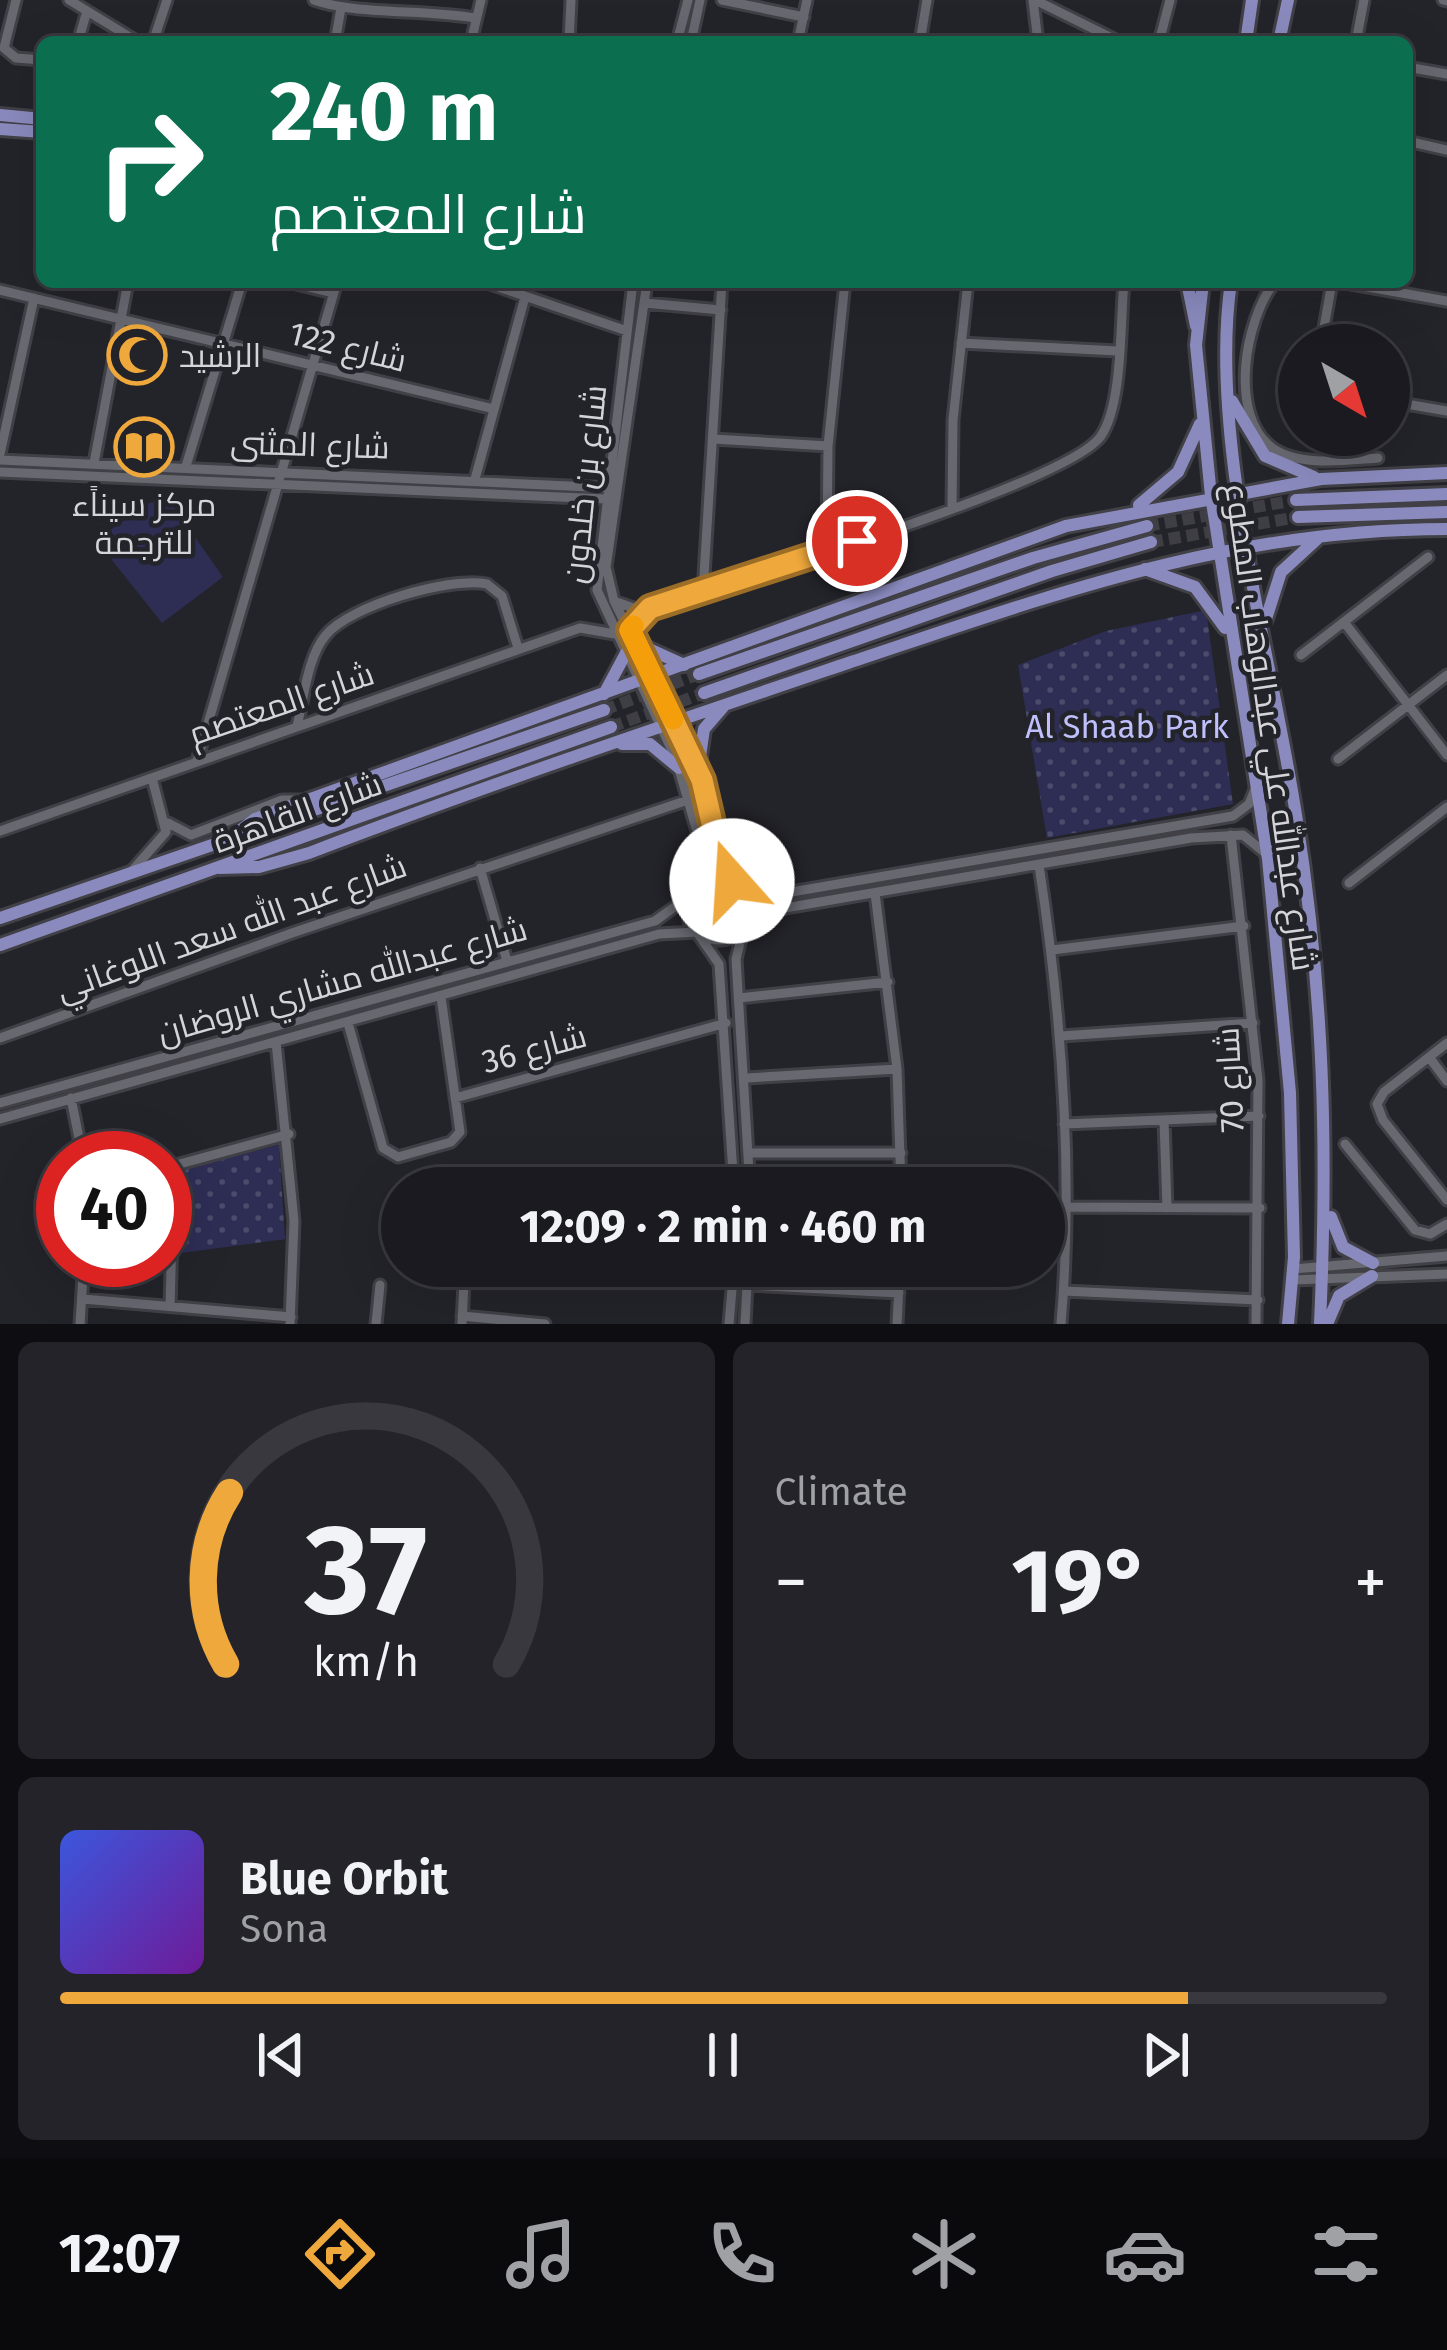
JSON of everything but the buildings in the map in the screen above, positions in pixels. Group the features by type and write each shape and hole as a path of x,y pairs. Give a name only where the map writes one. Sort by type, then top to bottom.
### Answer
{"main road":[{"path":"1246,36 1252,0"},
{"path":"1280,36 1288,0"},
{"path":"0,115 36,118"},
{"path":"0,129 36,132"},
{"path":"1188,288 1196,326"},
{"name":"شارع عبدالله علي عبدالوهاب المطوع","path":"1202,288 1196,326 1211,496 1268,859 1290,1093 1293,1274 1288,1324"},
{"name":"شارع عبدالله علي عبدالوهاب المطوع","path":"1228,288 1230,397 1240,491 1267,638 1322,1014 1328,1198 1324,1324"},
{"path":"1230,397 1265,455 1321,479"},
{"path":"1130,510 1171,482 1203,417"},
{"path":"225,842 248,823 307,800 603,703 647,680 1029,539 1130,510 1240,491 1321,479 1447,473"},
{"path":"1296,500 1447,494"},
{"path":"1298,517 1447,512"},
{"path":"699,674 1033,558 1147,526"},
{"path":"219,868 287,860 668,723 1137,568 1248,544 1447,529"},
{"path":"1267,638 1274,584 1289,562 1322,536"},
{"path":"704,693 1052,571 1151,542"},
{"path":"1137,568 1180,578 1202,592 1232,647"},
{"path":"603,703 632,649 685,666"},
{"name":"شارع القاهرة","path":"0,918 225,842 603,703"},
{"path":"698,770 704,729 728,704"},
{"name":"شارع القاهرة","path":"0,945 611,727"},
{"path":"609,745 650,744 679,767"},
{"path":"1324,1324 1339,1296 1372,1269 1339,1244 1328,1198"}],"street":[{"path":"16,0 4,48 16,58 36,60"},
{"path":"69,0 128,36"},
{"path":"155,36 167,0"},
{"path":"314,0 341,8 429,5 475,18"},
{"path":"472,36 481,0"},
{"path":"569,36 572,0"},
{"path":"679,36 688,0"},
{"path":"692,36 700,0"},
{"path":"722,0 804,16"},
{"path":"799,36 807,0"},
{"path":"921,36 927,0"},
{"path":"1034,0 1037,36"},
{"path":"1034,0 1108,36"},
{"path":"1161,36 1170,0"},
{"path":"1357,36 1364,0"},
{"path":"336,36 341,8"},
{"path":"80,36 87,11"},
{"path":"1413,68 1447,74"},
{"path":"1413,142 1447,150"},
{"path":"94,464 127,288"},
{"path":"185,466 240,288"},
{"path":"197,761 335,288"},
{"path":"502,288 627,331"},
{"name":"شارع بن خلدون","path":"632,288 606,567 614,601 630,630 632,649 668,723"},
{"name":"شارع بن خلدون","path":"632,649 615,634 600,604 596,575 646,288"},
{"path":"703,592 722,288"},
{"path":"826,552 828,446 843,288"},
{"path":"952,507 967,288"},
{"path":"614,601 634,610 650,608 826,552 1060,465 1095,444 1112,410 1123,288"},
{"path":"1271,288 1255,312 1251,337 1247,383 1253,424 1270,447 1295,457 1378,458"},
{"path":"1326,324 1335,288"},
{"path":"1371,288 1447,301"},
{"name":"شارع 122","path":"0,290 494,409"},
{"path":"475,479 525,296"},
{"path":"0,457 34,298"},
{"path":"645,303 721,310"},
{"path":"961,343 1118,351"},
{"path":"1410,405 1447,411"},
{"path":"712,439 828,446"},
{"name":"شارع المثنى","path":"0,457 611,494"},
{"name":"شارع المثنى","path":"0,472 475,479 611,494"},
{"path":"1301,655 1428,556"},
{"path":"297,726 326,634 345,620 417,592 470,581 494,587 504,600 518,648"},
{"path":"580,628 600,604"},
{"path":"630,630 650,608"},
{"path":"1344,622 1447,754"},
{"name":"شارع المعتصم","path":"0,831 580,628 615,634"},
{"path":"1338,759 1447,675"},
{"path":"668,723 698,770 725,879 742,890 785,893 1242,812 1257,782"},
{"path":"668,723 703,852 700,885"},
{"path":"131,872 161,844 168,823 152,778"},
{"path":"168,823 190,836 282,800 307,800"},
{"name":"شارع عبد الله سعد اللوغاني","path":"0,1038 480,868 688,800"},
{"path":"1348,883 1447,807"},
{"path":"1191,838 1192,822"},
{"path":"699,934 728,940 745,926 785,908 1191,838 1231,835 1254,840 1268,859"},
{"name":"شارع 70","path":"1231,835 1244,926 1259,1116 1256,1324"},
{"path":"703,852 719,848"},
{"path":"1039,865 1060,1036 1066,1207 1061,1324"},
{"path":"480,868 507,962"},
{"path":"938,868 932,875 940,882"},
{"path":"725,879 700,885 691,895 688,915 720,972 733,1167"},
{"path":"742,890 750,906 736,969 750,1167"},
{"path":"874,892 888,982 901,1167"},
{"path":"785,893 779,900 785,908"},
{"name":"شارع عبدالله مشاري الروضان","path":"0,1103 655,921 691,895"},
{"path":"655,921 661,927 659,934"},
{"path":"1052,950 1244,926"},
{"name":"شارع عبدالله مشاري الروضان","path":"0,1119 659,934 699,934"},
{"path":"573,944 574,959"},
{"path":"553,949 554,964"},
{"path":"720,972 727,962 736,969"},
{"path":"739,998 888,982"},
{"name":"شارع 36","path":"441,997 455,1098 726,1023"},
{"path":"348,1022 388,1155 456,1139 455,1098"},
{"path":"1060,1036 1253,1023"},
{"path":"83,1299 291,1320 295,1246 289,1134 276,1042"},
{"path":"1447,1043 1380,1096 1378,1108 1447,1200"},
{"path":"184,1067 175,1061 185,1052"},
{"path":"1429,1057 1447,1081"},
{"path":"154,1061 164,1067 157,1074"},
{"path":"747,1078 896,1069"},
{"path":"71,1098 77,1131"},
{"path":"1064,1124 1259,1116"},
{"path":"1164,1120 1167,1208"},
{"path":"192,1161 289,1134"},
{"path":"1346,1144 1415,1230 1430,1234 1447,1224"},
{"path":"750,1153 901,1153"},
{"path":"1066,1207 1260,1208"},
{"path":"1293,1274 1372,1269 1443,1256 1445,1265 1444,1274 1372,1269"},
{"path":"376,1324 380,1285"},
{"path":"80,1324 83,1287"},
{"path":"170,1287 170,1306"},
{"path":"464,1287 462,1320 544,1324"},
{"path":"729,1324 732,1287"},
{"path":"745,1324 748,1287"},
{"path":"770,1287 899,1293"},
{"path":"897,1324 899,1287"},
{"path":"1064,1291 1258,1300"}],"green space":[{"path":"169,500 223,577 162,623 96,540 149,503"},
{"name":"Al Shaab Park","path":"1206,610 1233,804 1047,838 1018,665 1106,631"},
{"path":"279,1145 285,1239 192,1252 192,1167"}],"tunnel":[{"path":"1147,526 1296,500"},
{"path":"1151,542 1298,517"},
{"path":"604,710 699,674"},
{"path":"611,727 704,693"}],"slow traffic":[{"path":"633,626 630,630 673,719"}],"place":[{"name":"الرشيد","path":"137,355"},
{"name":"مركز سيناًء للترجمة","path":"144,447"}],"route":[{"path":"732,881 725,879 698,770 630,630 650,608 857,541"}]}
